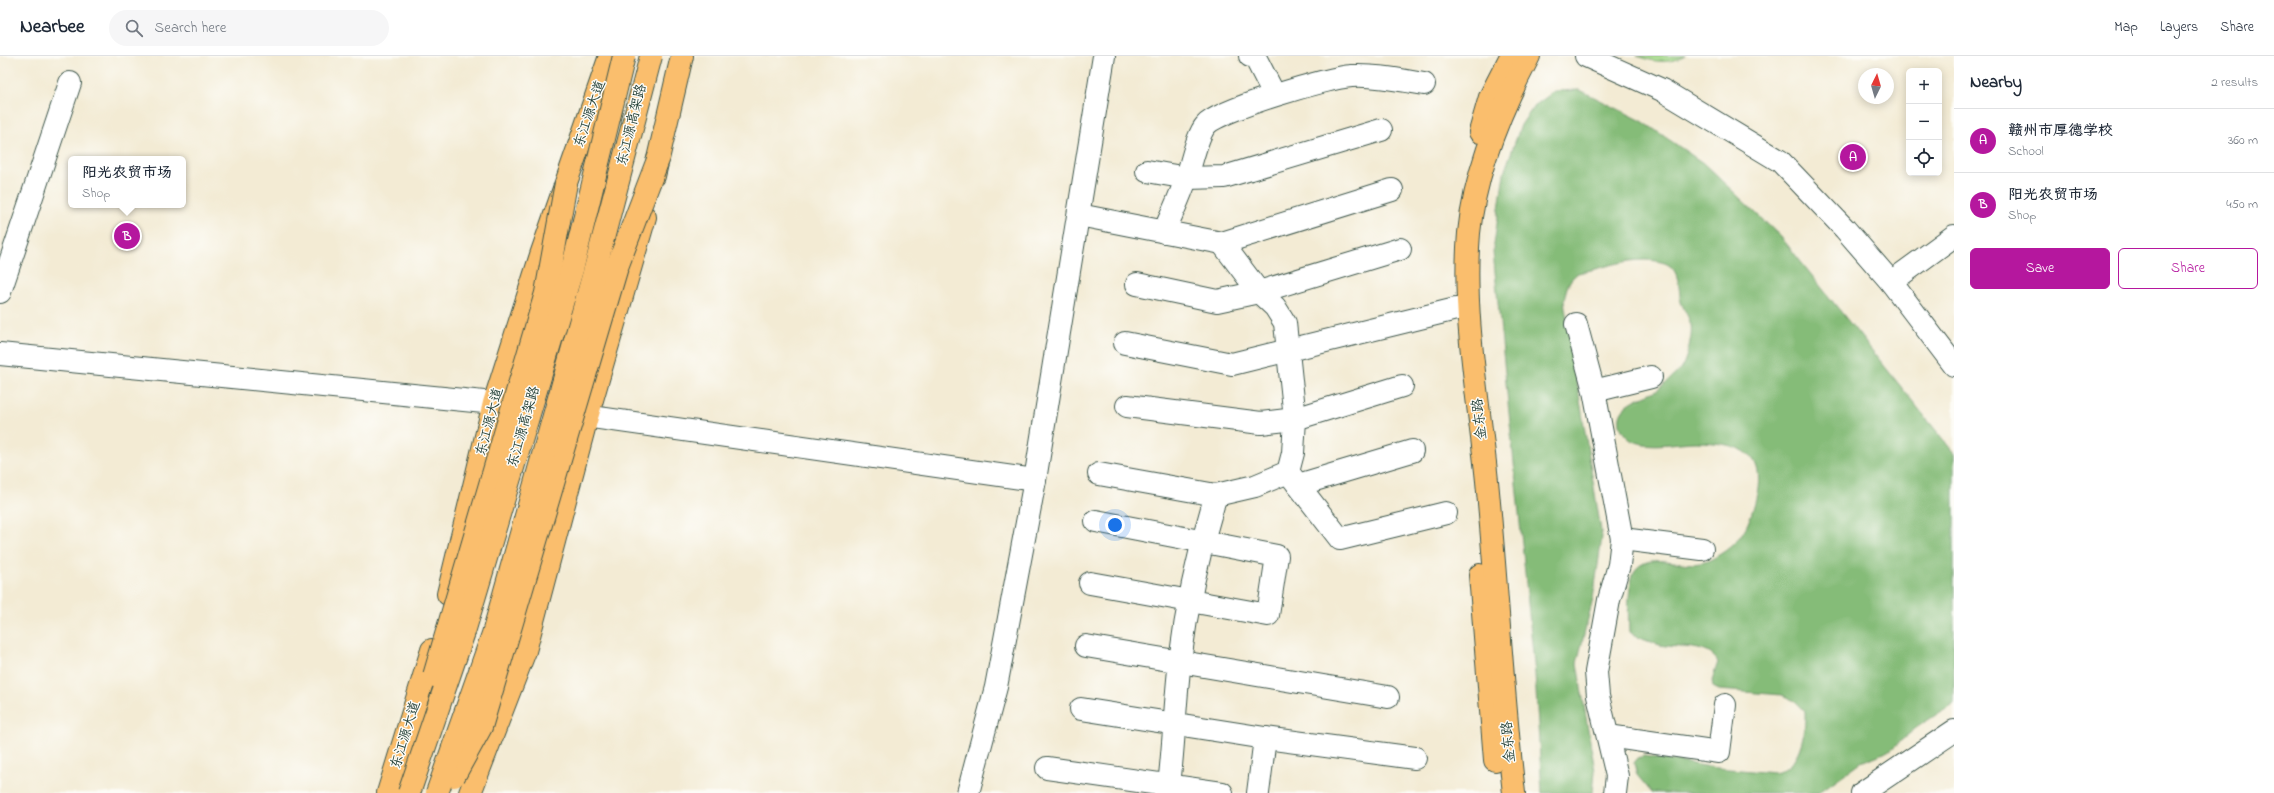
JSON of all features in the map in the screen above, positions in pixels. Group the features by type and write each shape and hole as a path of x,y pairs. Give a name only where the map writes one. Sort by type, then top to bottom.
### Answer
{"main road":[{"name":"东江源大道","path":"388,793 442,618 494,403 566,183 610,56"},
{"name":"东江源高架路","path":"409,793 464,632 573,266 624,56"},
{"name":"东江源高架路","path":"437,793 493,634 593,276 651,56"},
{"path":"470,793 525,651 587,417 642,228 682,56"},
{"name":"金东路","path":"1499,793 1456,309 1456,234 1466,177 1490,97 1511,56"},
{"name":"金东路","path":"1514,793 1487,483 1468,305 1469,233 1478,181 1505,102 1529,56"},
{"path":"445,793 481,727 617,266 659,157"},
{"path":"409,793 429,691 546,293 566,183"}],"street":[{"path":"968,793 996,687 1035,480 1104,56"},
{"path":"1250,56 1255,57 1274,94"},
{"path":"1586,56 1662,90 1780,161 1845,229 1891,282 1954,365"},
{"path":"1164,232 1187,178 1206,124 1274,94 1350,76 1378,77 1424,84"},
{"path":"0,292 70,83"},
{"path":"1147,171 1187,178 1224,177 1382,130"},
{"path":"1079,215 1222,243 1392,190"},
{"path":"1891,282 1954,236"},
{"path":"1222,243 1259,292 1275,307 1285,323 1295,419 1292,453 1293,479 1340,539 1446,513"},
{"path":"1137,284 1217,301 1259,292 1400,249"},
{"path":"1125,343 1232,364 1456,309"},
{"path":"1576,324 1594,391 1622,539 1620,565 1609,600 1596,672 1598,696 1620,787"},
{"path":"0,354 494,403 1035,480"},
{"path":"1594,391 1651,377"},
{"path":"1127,406 1261,424 1295,419 1402,386"},
{"path":"1099,474 1216,495 1293,479 1412,451"},
{"path":"1170,789 1180,662 1188,601 1202,541 1216,495"},
{"path":"1090,583 1268,615 1277,556 1096,521"},
{"path":"1622,539 1702,549"},
{"path":"1086,646 1388,697"},
{"path":"1608,736 1719,752 1725,705"},
{"path":"1081,709 1265,738 1415,758"},
{"path":"1862,793 1954,730"},
{"path":"1258,793 1265,738"},
{"path":"1047,768 1170,789 1222,793"}],"green space":[{"path":"1637,56 1685,56 1679,59 1661,61 1649,60"},
{"path":"1580,90 1642,121 1703,163 1781,237 1954,453 1954,703 1916,728 1889,751 1861,762 1818,793 1652,793 1637,775 1634,763 1638,758 1644,756 1717,768 1775,773 1784,770 1796,757 1803,739 1805,720 1805,711 1795,701 1782,695 1719,690 1713,687 1712,680 1718,662 1707,652 1700,649 1660,645 1644,640 1629,632 1630,588 1634,572 1638,567 1644,563 1652,561 1693,564 1707,561 1725,551 1740,537 1746,528 1756,499 1758,483 1758,470 1753,459 1745,452 1733,446 1696,442 1648,445 1629,439 1623,432 1620,424 1620,415 1622,411 1633,401 1660,388 1678,372 1684,363 1691,336 1691,325 1681,302 1679,284 1672,268 1661,262 1640,260 1619,263 1578,273 1570,282 1564,301 1602,537 1593,599 1577,663 1595,771 1593,793 1542,793 1535,674 1493,252 1504,173 1521,125 1534,106 1555,91"}],"place":[{"name":"赣州市厚德学校","path":"1853,157"},
{"name":"阳光农贸市场","path":"127,236"}]}
